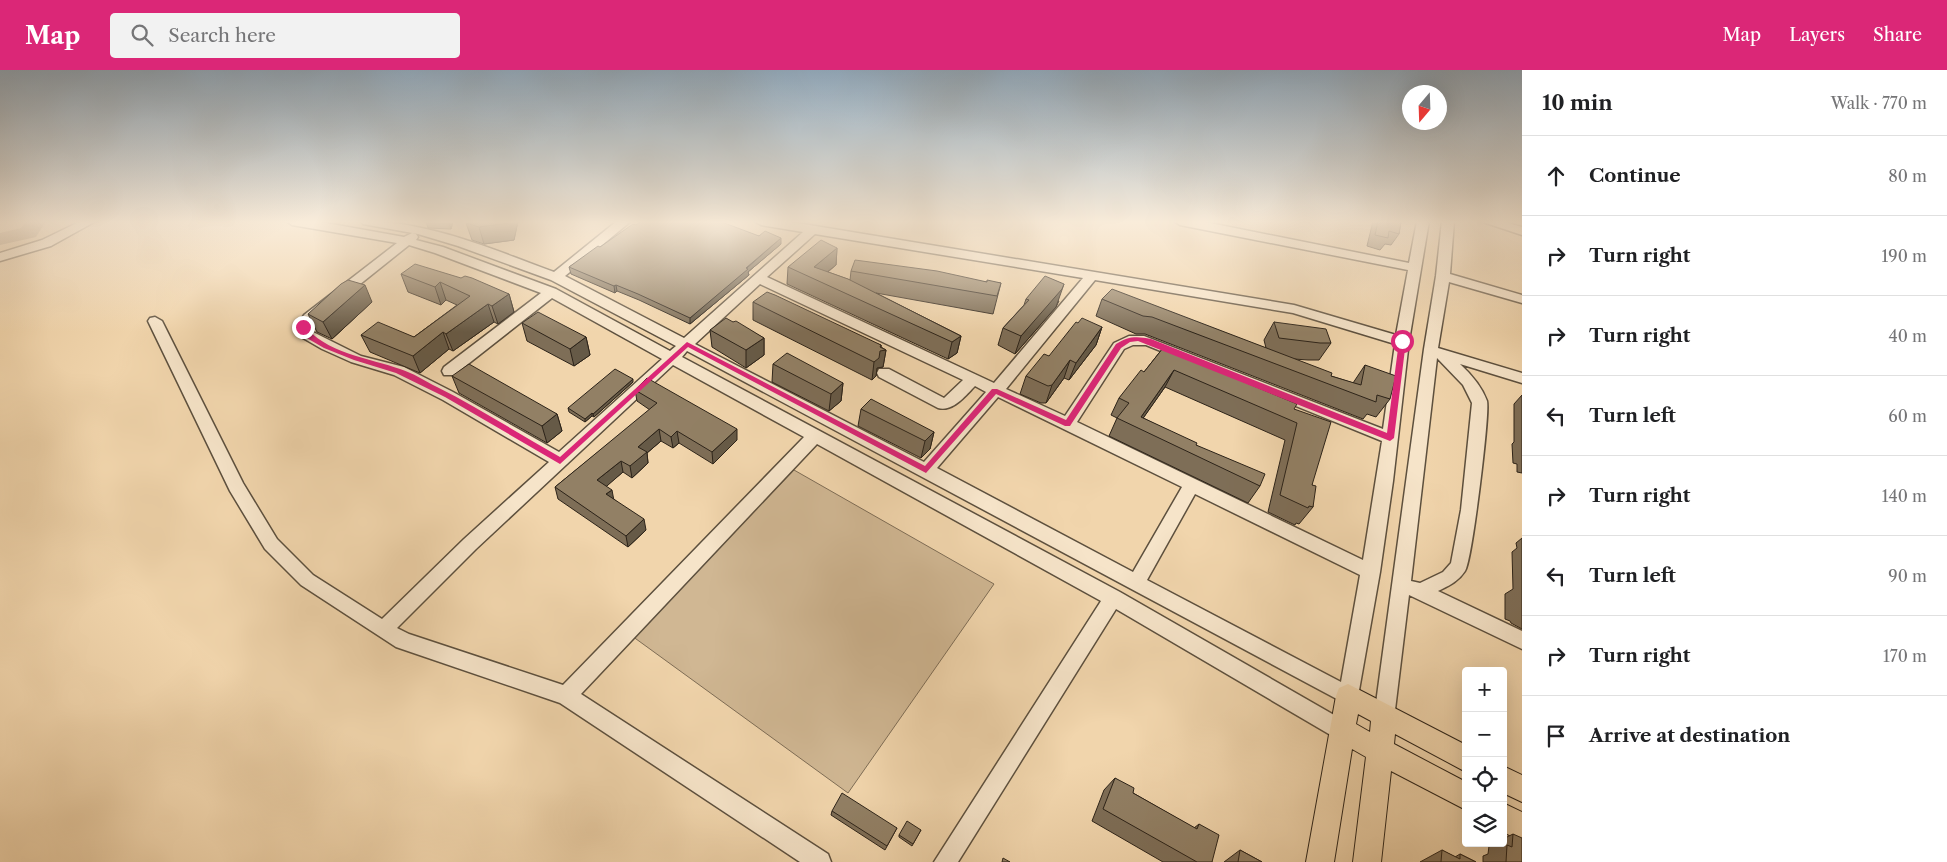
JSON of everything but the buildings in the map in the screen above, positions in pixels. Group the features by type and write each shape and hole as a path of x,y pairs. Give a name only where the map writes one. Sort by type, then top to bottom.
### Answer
{"main road":[{"path":"1320,862 1348,696 1384,718 1462,757"},
{"path":"1367,862 1384,718"},
{"path":"1341,730 1380,753 1462,795"},
{"path":"1507,781 1522,789"},
{"path":"1507,819 1522,827"}],"street":[{"path":"386,258 309,318 303,327 308,335 342,354 399,371 448,396 560,461"},
{"path":"465,258 553,284 687,344 1348,696 1370,572 1402,341 1417,258"},
{"path":"449,371 583,258"},
{"path":"383,630 470,544 781,258"},
{"path":"979,258 1294,309 1402,341"},
{"path":"1367,258 1416,268"},
{"path":"1384,718 1435,350 1445,258"},
{"path":"926,470 1049,330 1092,276"},
{"path":"1443,276 1522,299"},
{"path":"758,278 1068,424 1190,486 1370,572"},
{"path":"553,284 672,356 1113,598 1341,730"},
{"path":"154,321 184,377 236,486 272,544 307,580 403,641 566,696 820,862"},
{"path":"1068,424 1119,346 1128,340 1138,339 1148,341 1390,438"},
{"path":"1435,350 1522,378"},
{"path":"1420,591 1449,577 1459,566 1470,510 1480,403 1477,392 1468,381 1435,350"},
{"path":"884,373 944,404 949,402 972,380"},
{"path":"566,696 816,435"},
{"path":"1136,583 1190,486"},
{"path":"1402,583 1522,640"},
{"path":"945,862 1113,598"}],"shaded area":[{"path":"794,470 994,584 848,793 632,636"}],"route":[{"path":"303,327 308,335 342,354 399,371 448,396 560,461 687,344 926,470 995,390 1068,424 1119,346 1128,340 1138,339 1148,341 1390,438 1402,341"}]}
